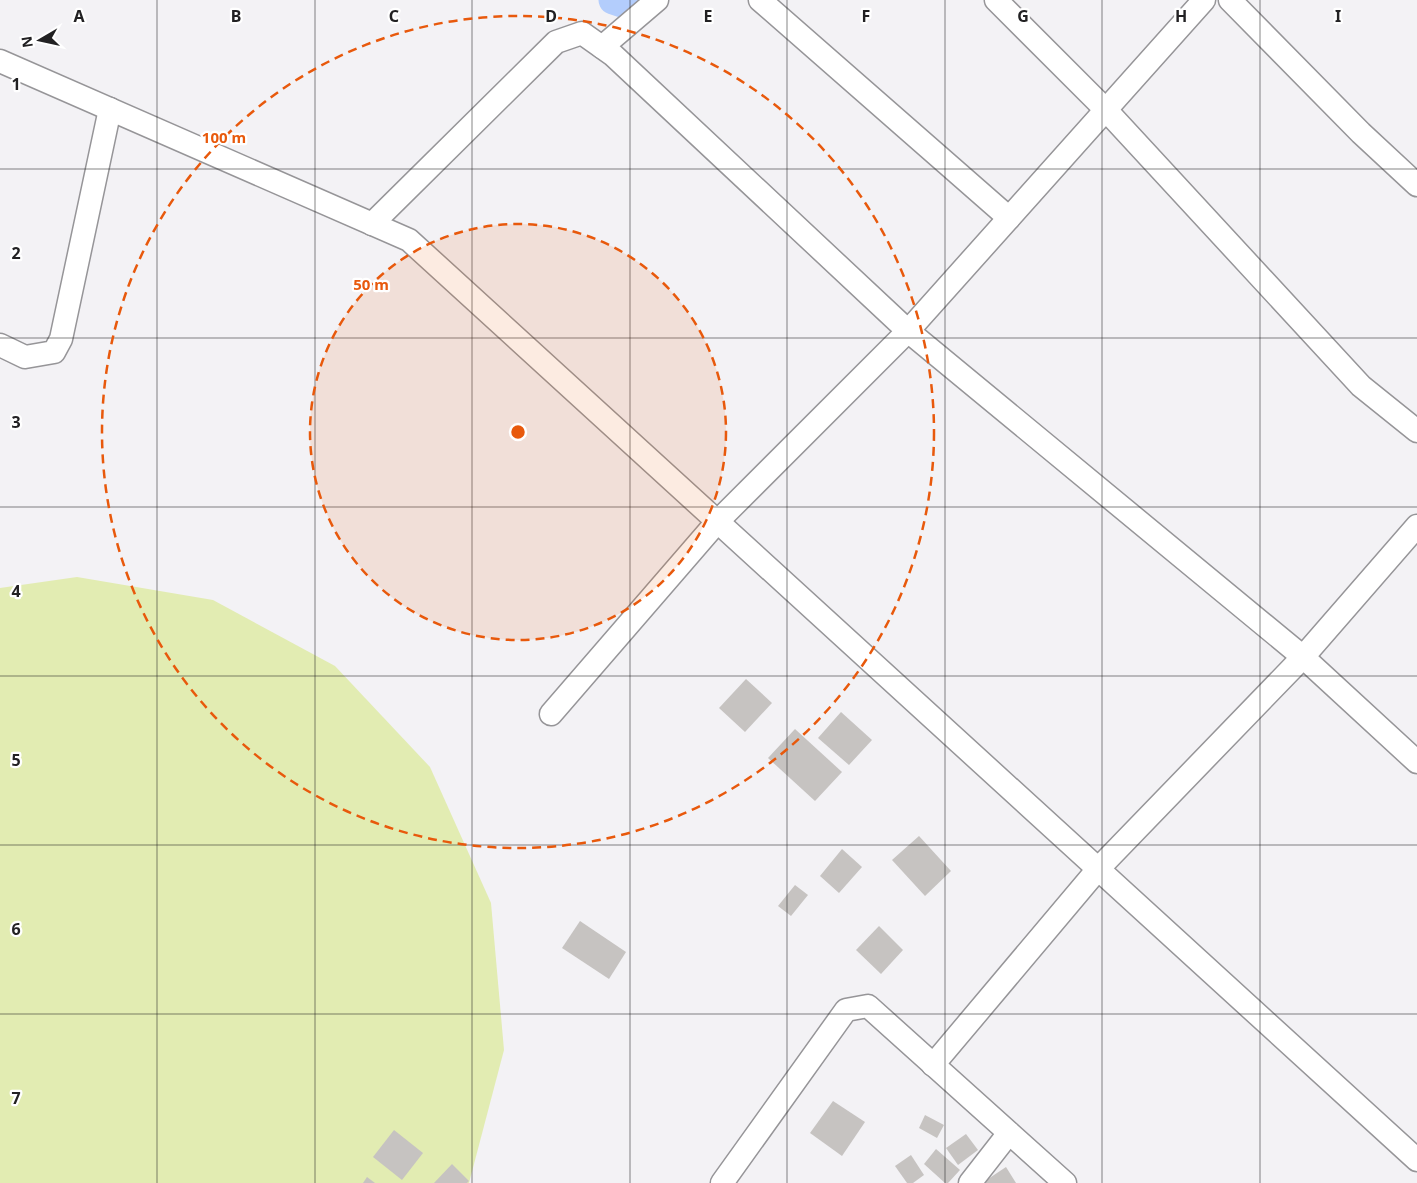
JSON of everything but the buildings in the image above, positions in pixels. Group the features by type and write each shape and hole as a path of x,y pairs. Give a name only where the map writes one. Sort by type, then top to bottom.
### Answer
{"street":[{"path":"602,47 657,0"},
{"path":"760,0 1010,218"},
{"path":"996,0 1106,110 1360,386 1417,431"},
{"path":"551,714 717,522 908,331 1204,0"},
{"path":"1230,0 1361,133 1417,185"},
{"path":"372,224 556,42 582,33 613,55 908,331 1302,658 1417,762"},
{"path":"0,61 409,240 1417,1160"},
{"path":"0,345 25,357 54,352 60,339 110,109"},
{"path":"933,1065 1098,868 1302,658 1417,526"},
{"path":"722,1183 846,1010 868,1006 1064,1183"},
{"path":"970,1183 1009,1133"}],"green space":[{"path":"77,577 213,600 335,666 430,767 491,903 504,1050 469,1183 0,1183 0,588"}],"waterway":[{"path":"613,0 622,3 625,0"}]}
